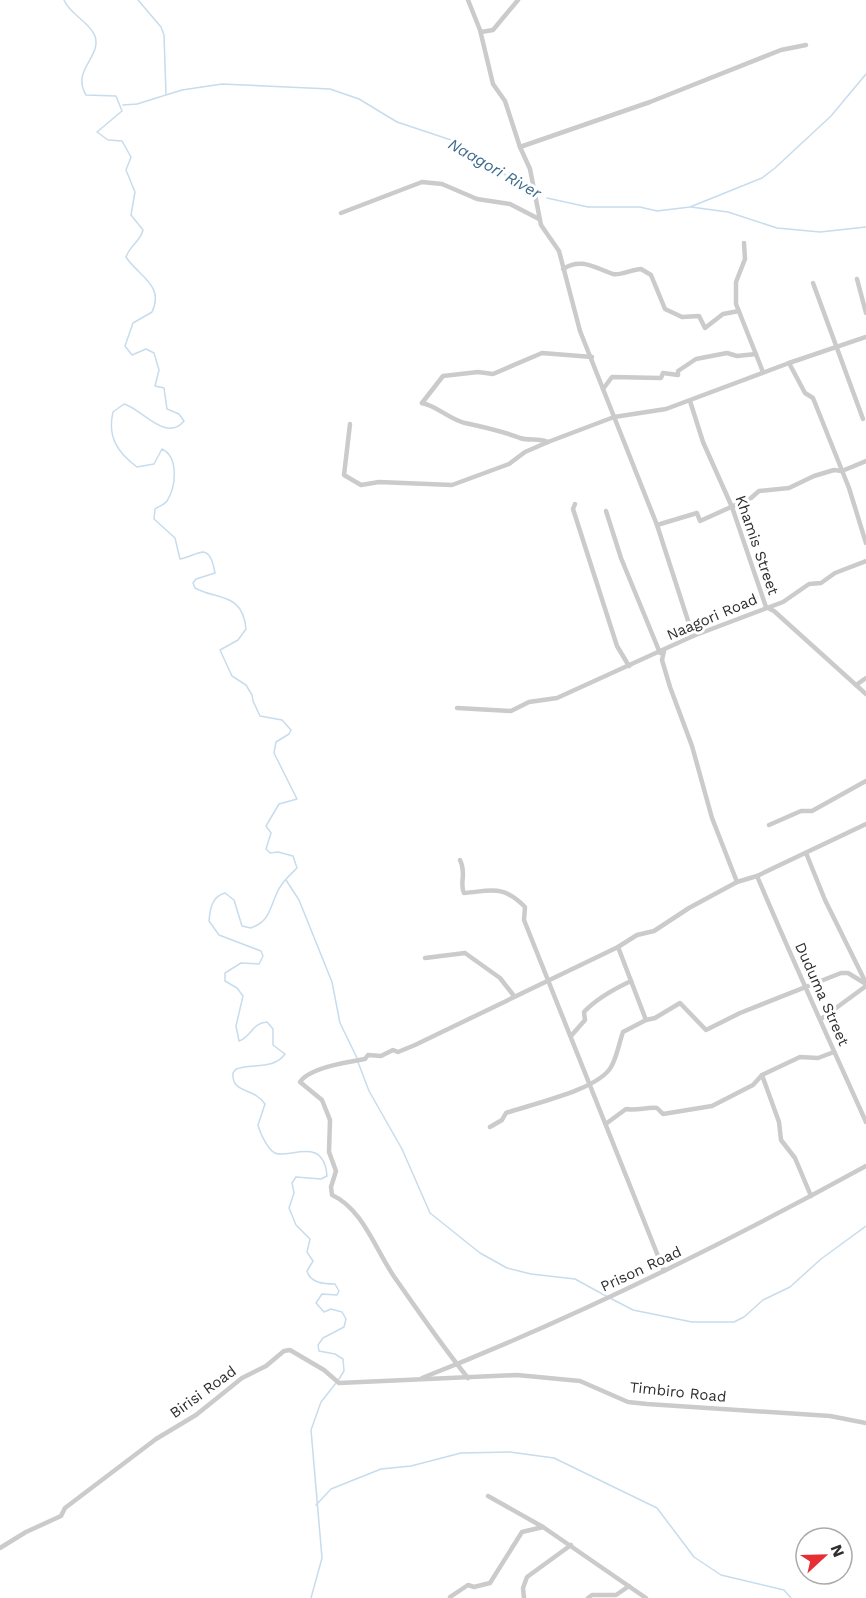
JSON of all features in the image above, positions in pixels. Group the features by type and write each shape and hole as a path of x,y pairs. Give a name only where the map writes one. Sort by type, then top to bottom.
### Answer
{"street":[{"path":"468,0 481,32 493,84 505,101 530,169 539,205 539,219"},
{"path":"481,32 493,30 518,0"},
{"path":"520,147 650,102 781,50 806,45"},
{"path":"340,213 422,182 442,184 477,199 510,204 539,219 559,251 570,302 657,525 693,636"},
{"path":"744,243 745,259 736,282 738,311 742,313 763,372"},
{"path":"563,269 571,264 597,265 615,275 641,269 651,275 665,309 682,317 699,316 705,328 723,314 738,311"},
{"path":"857,279 866,312"},
{"path":"813,283 863,419"},
{"path":"350,424 344,475 361,485 379,482 452,485 509,464 548,442 614,417 666,409 836,345 866,337"},
{"path":"548,442 536,438 520,438 495,429 462,422 433,405 422,403 443,376 478,372 493,374 542,352 592,357"},
{"path":"603,389 612,377 661,378 663,374 678,375 678,371 696,358 727,354 737,356 756,354"},
{"path":"789,363 805,393 813,398 842,471 866,543"},
{"name":"Khamis Street","path":"690,401 703,442 732,507 766,607 774,611 866,694"},
{"path":"657,525 697,513 700,521 751,498 759,491 789,488 814,476 834,470 842,471 866,461"},
{"path":"574,504 573,509 587,560 607,608 617,646 629,666"},
{"path":"606,511 621,558 660,653 687,737 693,746 711,818 737,882"},
{"name":"Naagori Road","path":"457,708 511,711 529,702 556,698 660,653 693,636 783,602 809,584 821,583 835,573 866,561"},
{"path":"855,685 866,678"},
{"path":"769,825 801,811 812,811 866,781"},
{"path":"468,1378 394,1276 359,1219 347,1205 332,1195 331,1187 336,1171 328,1152 330,1120 322,1100 300,1082 306,1075 326,1065 335,1067 365,1059 368,1055 381,1056 393,1050 398,1052 618,947 636,935 654,931 680,913 737,882 758,876 866,824"},
{"path":"806,853 825,900 866,984"},
{"path":"460,860 464,869 462,888 464,893 495,888 516,898 525,907 524,920 607,1123 664,1271"},
{"name":"Duduma Street","path":"758,876 805,988 866,1122"},
{"path":"618,947 646,1020"},
{"path":"425,958 465,953 500,978 514,996"},
{"path":"490,1126 502,1120 506,1113 590,1083 603,1076 611,1066 623,1032 655,1018 680,1003 706,1030 731,1016 841,973 848,973 866,984"},
{"path":"571,1035 585,1020 584,1012 588,1008 607,992 631,981"},
{"path":"821,1019 866,984"},
{"path":"607,1123 626,1109 637,1111 646,1107 657,1108 663,1114 698,1110 753,1085 762,1075 800,1057 818,1058 834,1052"},
{"path":"762,1075 779,1122 781,1140 795,1158 811,1196"},
{"name":"Prison Road","path":"418,1379 457,1364 664,1271 866,1166"},
{"name":"Birisi Road","path":"0,1548 26,1532 61,1516 65,1508 165,1434 196,1415 242,1378 266,1366 284,1351 300,1354 339,1383 418,1379"},
{"name":"Timbiro Road","path":"418,1379 517,1375 567,1379 628,1402 830,1416 866,1423"},
{"path":"488,1496 571,1545 646,1598"},
{"path":"450,1597 468,1584 474,1587 490,1582 522,1532 543,1527"},
{"path":"525,1598 523,1588 527,1578 571,1545"},
{"path":"588,1598 592,1595 616,1596 629,1586"}],"waterway":[{"path":"64,0 95,36 94,51 82,78 82,86 86,95 116,96 122,111 97,132 108,140 122,141 131,157 126,170 135,192 131,215 143,230 126,257 153,288 155,303 152,312 133,323 125,346 132,355 146,349 154,353 159,370 155,386 164,388 167,409 179,414 184,421 177,427 169,428 124,404 113,412 113,437 119,450 137,467 154,464 162,449 171,459 174,481 167,501 155,509 154,519 175,538 180,559 202,552 210,556 215,573 196,579 193,583 195,588 234,603 244,617 246,629 238,640 220,650 232,676 246,685 260,716 282,720 291,730 289,734 276,742 274,753 297,799 279,804 266,826 271,833 266,849 270,853 278,852 293,856 297,868 282,884 268,915 262,922 251,928 242,926 234,900 225,893 214,901 209,921 219,935 261,951 263,956 259,964 241,963 225,973 225,981 237,988 243,996 236,1026 239,1041 255,1027 267,1022 273,1029 273,1045 285,1054 269,1064 236,1069 233,1073 233,1080 239,1088 255,1095 265,1104 258,1125 272,1151 281,1154 312,1152 324,1163 327,1176 321,1179 296,1177 292,1183 294,1193 289,1208 296,1225 310,1239 307,1252 313,1261 307,1271 309,1275 318,1282 335,1284 339,1291 337,1295 322,1294 316,1303 324,1312 331,1309 342,1312 346,1319 344,1327 323,1338 318,1345 319,1351 335,1354 343,1359 344,1371 339,1379"},
{"path":"138,0 161,27 164,35 166,94"},
{"name":"Naagori River","path":"547,198 588,207 640,207 657,211 690,207 762,178 831,116 866,74"},
{"name":"Naagori River","path":"123,105 137,104 182,90 222,84 330,89 359,99 397,122 451,140 532,192"},
{"path":"691,207 728,212 777,228 820,232 866,227"},
{"path":"286,880 299,900 332,982 340,1023 357,1058"},
{"path":"358,1062 369,1091 402,1149 430,1213 480,1253 507,1268 531,1274 575,1279 606,1296"},
{"path":"610,1298 633,1310 692,1322 734,1322 744,1317 763,1300 790,1287 821,1259 866,1226"},
{"path":"311,1598 322,1558 311,1430 321,1402 336,1383"},
{"path":"316,1505 331,1489 381,1469 411,1466 461,1453 510,1452 554,1458 657,1508 694,1557 721,1575 784,1590 791,1598"}]}
